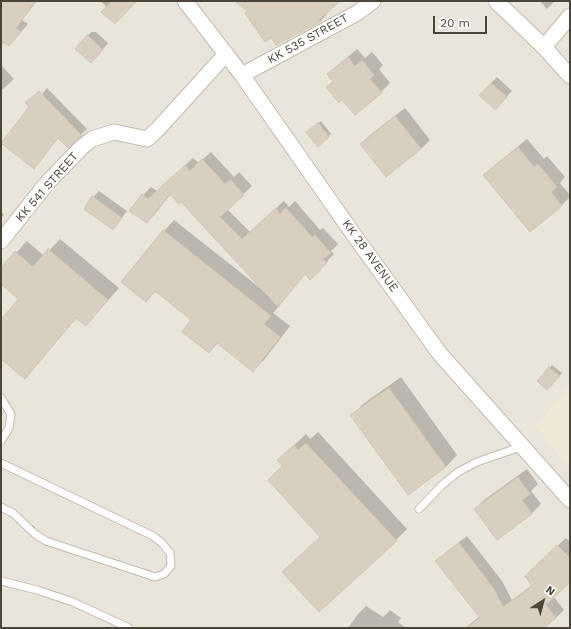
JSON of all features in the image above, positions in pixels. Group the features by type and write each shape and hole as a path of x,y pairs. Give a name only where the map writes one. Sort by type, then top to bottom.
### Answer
{"street":[{"name":"KK 28 AVENUE","path":"185,1 242,75 354,235 440,354 570,500"},
{"name":"KK 535 STREET","path":"242,75 357,13 373,1"},
{"path":"496,1 544,47 570,76"},
{"path":"544,47 570,16"},
{"name":"KK 541 STREET","path":"1,241 47,183 82,147 92,139 114,132 147,139 226,54"}],"lane":[{"path":"1,398 11,414 9,428 1,441"},
{"path":"419,509 441,486 458,472 477,462 523,446"},
{"path":"1,463 153,536 162,543 170,553 171,566 164,574 155,577 46,541 35,534 13,512 1,507"},
{"path":"1,581 37,590 73,602 129,628"}],"shaded area":[{"path":"1,1 570,1 570,628 1,628"},
{"path":"570,384 570,470 536,426"}],"building":[{"path":"1,1 36,1 16,28 21,32 9,46 4,42 1,46"},
{"path":"112,1 137,1 115,24 101,12"},
{"path":"234,1 340,1 319,20 320,22 276,45 271,38 265,42 245,13 248,11"},
{"path":"87,35 103,50 91,63 75,49"},
{"path":"348,57 355,66 362,60 374,75 370,79 382,93 355,115 342,100 339,103 326,87 333,82 327,74"},
{"path":"491,83 507,97 495,110 479,95"},
{"path":"39,91 82,136 68,148 58,138 34,169 1,143 29,107 25,103"},
{"path":"395,116 421,149 386,177 360,144"},
{"path":"318,123 329,137 318,147 306,132"},
{"path":"518,147 534,167 538,164 557,187 551,192 562,206 530,232 483,175"},
{"path":"202,159 225,184 231,180 244,195 220,217 242,239 276,208 280,214 286,208 312,237 315,235 331,253 323,259 327,263 320,269 321,270 310,280 305,274 278,307 181,202 179,204 170,194 147,223 129,211 142,194 148,199 185,165 190,171"},
{"path":"92,196 122,218 113,230 84,209"},
{"path":"163,230 271,316 264,324 280,337 253,372 217,343 209,353 182,332 191,320 155,291 146,302 121,282"},
{"path":"48,249 108,300 86,326 76,318 25,379 1,359 1,320 18,299 1,284 1,268 15,251 33,267"},
{"path":"549,367 560,376 547,390 537,381"},
{"path":"389,388 446,467 408,495 350,415"},
{"path":"306,443 397,541 319,612 282,572 320,537 268,480 282,466 277,460 294,445 298,450"},
{"path":"518,477 530,494 522,500 532,514 497,540 474,509"},
{"path":"459,543 494,589 503,607 532,586 525,576 557,545 570,558 570,582 546,605 556,618 544,628 466,628 480,618 435,561"}]}
